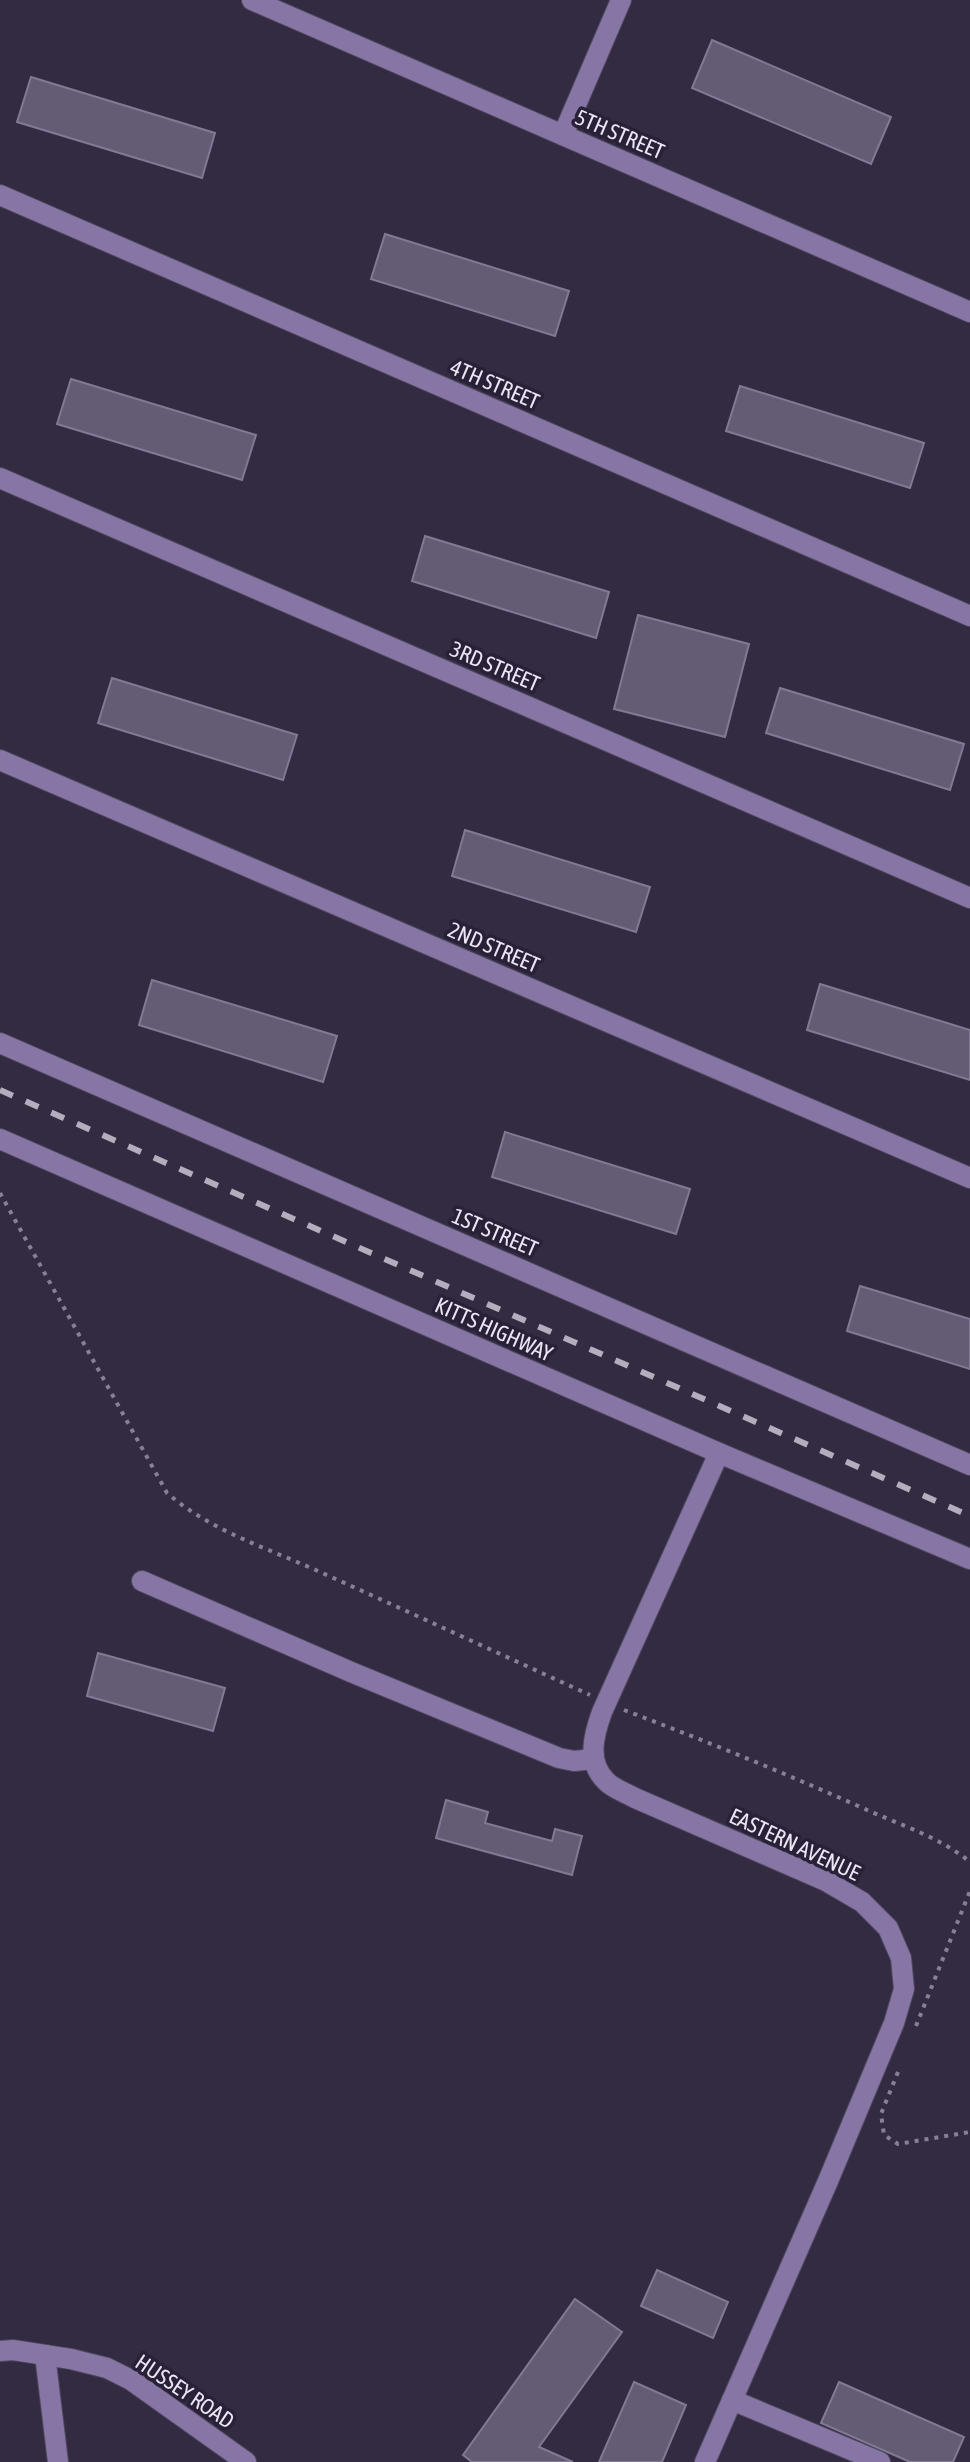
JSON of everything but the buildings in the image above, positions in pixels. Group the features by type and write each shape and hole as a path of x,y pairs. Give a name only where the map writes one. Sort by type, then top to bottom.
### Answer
{"street":[{"name":"5TH STREET","path":"252,0 970,312"},
{"path":"563,135 621,0"},
{"name":"4TH STREET","path":"0,195 970,616"},
{"name":"3RD STREET","path":"0,478 970,898"},
{"name":"2ND STREET","path":"0,760 970,1178"},
{"name":"1ST STREET","path":"0,1043 970,1465"},
{"name":"KITTS HIGHWAY","path":"0,1139 719,1453 970,1559"},
{"path":"142,1581 559,1758 574,1761 594,1759 593,1736 606,1703 719,1453"},
{"name":"EASTERN AVENUE","path":"594,1759 605,1781 635,1798 826,1881 862,1902 888,1928 901,1958 904,1989 894,2023 705,2462"},
{"name":"HUSSEY ROAD","path":"0,2351 45,2355 107,2368 131,2380 246,2462"},
{"path":"45,2355 58,2462"},
{"path":"732,2400 880,2462"}],"path":[{"path":"0,1193 167,1493 183,1507 240,1538 606,1703 787,1774 913,1831 970,1862"},
{"path":"911,2039 970,1891"},
{"path":"899,2069 881,2114 884,2135 891,2142 898,2144 970,2132"}],"railway":[{"path":"0,1090 970,1516"}]}
